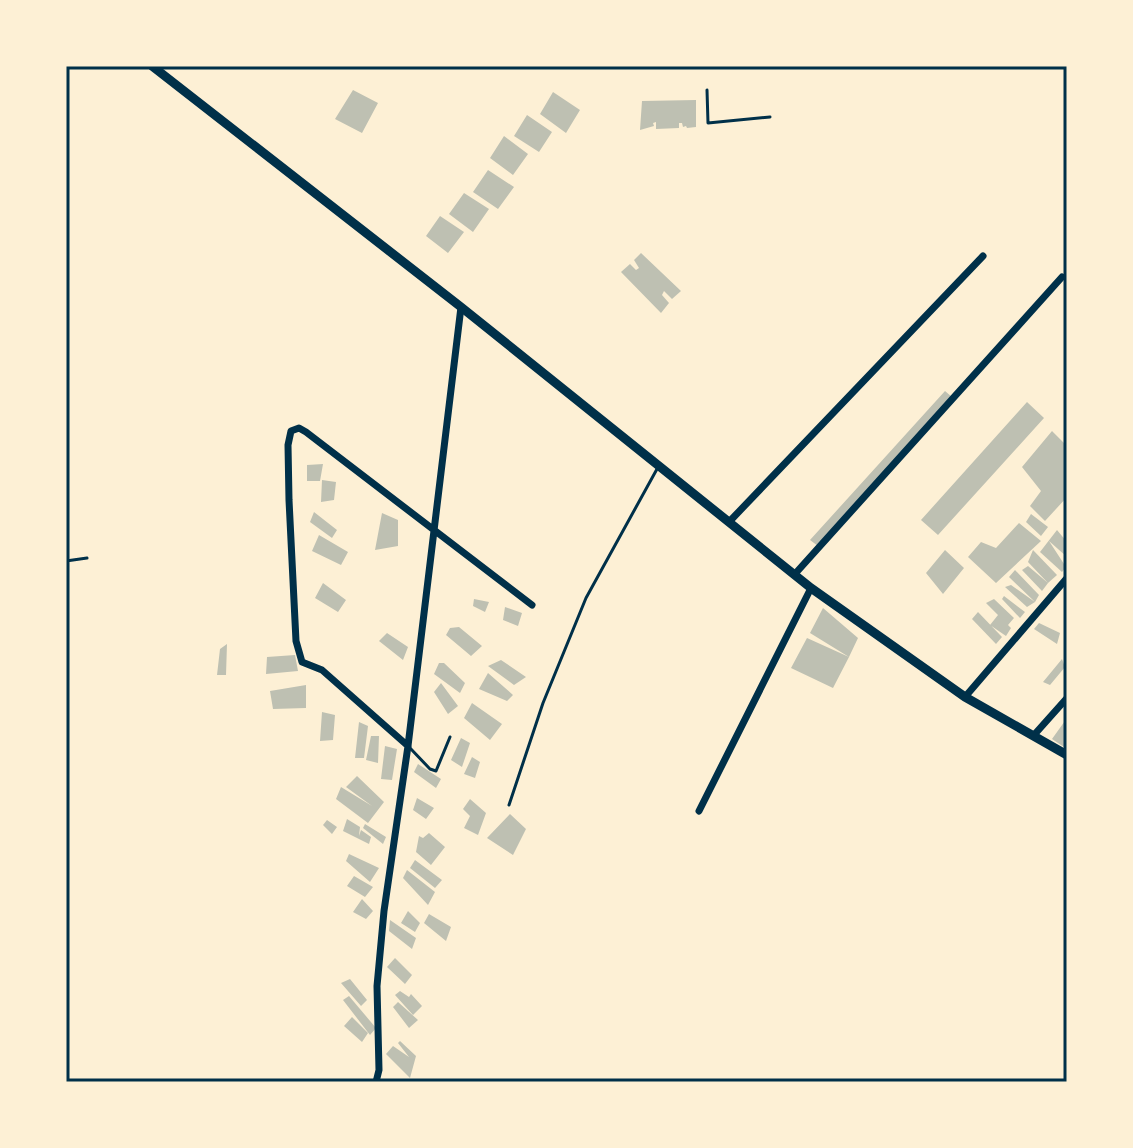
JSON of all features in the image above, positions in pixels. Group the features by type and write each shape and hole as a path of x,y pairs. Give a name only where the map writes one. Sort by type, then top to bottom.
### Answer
{"main road":[{"path":"152,66 461,307 811,588 965,697 1067,755"}],"street":[{"path":"729,522 983,256"},
{"path":"794,575 1062,277"},
{"path":"376,1082 379,1070 377,986 384,911 408,746 461,307"},
{"path":"408,746 322,670 302,662 296,641 289,500 288,445 291,431 295,428 306,432 532,605"},
{"path":"965,697 1067,578"},
{"path":"699,811 811,588"},
{"path":"1034,735 1067,698"}],"lane":[{"path":"707,90 708,123 770,117"},
{"path":"509,805 543,703 586,598 659,465"},
{"path":"66,561 87,558"},
{"path":"408,746 430,769 436,771 450,737"}],"building":[{"path":"353,90 378,103 362,133 335,119"},
{"path":"553,92 580,110 566,133 540,114"},
{"path":"696,100 696,127 687,128 679,123 679,128 656,129 656,122 654,126 640,130 642,101"},
{"path":"527,115 552,132 539,152 514,136"},
{"path":"504,136 528,154 513,175 490,158"},
{"path":"488,170 514,187 498,209 473,192"},
{"path":"464,193 489,209 473,232 449,214"},
{"path":"440,216 464,232 448,253 426,236"},
{"path":"641,253 681,291 672,299 664,291 662,295 669,303 661,313 621,272 630,264 636,270 639,268 634,260"},
{"path":"945,391 952,397 818,546 810,540"},
{"path":"1027,402 1044,418 938,535 921,520"},
{"path":"1052,431 1064,443 1067,437 1067,497 1045,521 1030,506 1041,491 1022,467"},
{"path":"323,464 320,481 307,481 307,465"},
{"path":"322,480 336,482 334,500 321,502"},
{"path":"314,512 337,530 332,538 310,522"},
{"path":"382,513 398,520 398,546 375,550"},
{"path":"1031,514 1048,527 1041,536 1026,522"},
{"path":"1019,523 1041,541 996,583 968,557 981,542 996,548"},
{"path":"1057,530 1067,542 1067,557 1049,541 1066,567 1062,572 1040,552"},
{"path":"319,535 348,552 341,565 312,551"},
{"path":"945,550 964,568 943,594 926,573"},
{"path":"1033,550 1057,575 1048,583 1028,562"},
{"path":"1028,566 1048,583 1042,591 1022,570"},
{"path":"1015,570 1039,595 1035,602 1009,577"},
{"path":"323,583 346,600 338,612 315,598"},
{"path":"1011,585 1035,602 1027,607 1005,587"},
{"path":"1004,596 1025,612 1020,618 1002,599"},
{"path":"474,599 489,602 485,612 473,606"},
{"path":"994,599 1014,618 1008,625 1011,628 1006,636 990,625 998,615 986,603"},
{"path":"505,607 522,613 518,626 503,620"},
{"path":"823,608 858,638 849,657 810,633"},
{"path":"978,612 1002,637 996,644 972,619"},
{"path":"1039,623 1060,633 1057,644 1034,629"},
{"path":"459,627 482,646 471,656 446,635 450,628"},
{"path":"387,633 408,647 403,660 379,641"},
{"path":"807,638 849,657 833,688 791,668"},
{"path":"227,644 226,675 217,675 220,649"},
{"path":"295,655 298,671 266,674 267,657"},
{"path":"1062,659 1065,667 1050,685 1043,682"},
{"path":"501,660 526,677 514,685 488,666"},
{"path":"439,663 444,663 465,683 460,693 434,674"},
{"path":"488,673 513,695 507,701 479,689"},
{"path":"441,683 458,706 448,714 434,692"},
{"path":"306,685 306,708 273,709 270,691"},
{"path":"472,703 502,724 490,740 464,718"},
{"path":"322,712 335,715 333,740 320,741"},
{"path":"1067,718 1067,749 1052,739"},
{"path":"359,722 368,726 364,758 355,758"},
{"path":"371,736 379,736 378,763 366,760"},
{"path":"461,738 470,743 462,767 451,760"},
{"path":"385,746 397,749 392,780 381,779"},
{"path":"472,757 480,762 475,778 464,774"},
{"path":"418,764 441,779 436,788 414,772"},
{"path":"357,776 384,802 368,823 336,799 341,787 372,806 346,787"},
{"path":"417,798 434,808 426,819 413,810"},
{"path":"470,799 486,813 478,835 464,828 470,816 463,809"},
{"path":"510,814 526,829 513,855 487,838"},
{"path":"347,819 360,827 359,836 361,830 371,837 369,844 343,831"},
{"path":"327,820 337,827 332,834 323,825"},
{"path":"365,824 386,837 383,844 363,828"},
{"path":"429,833 445,847 431,865 416,852 419,836 423,838"},
{"path":"349,854 379,868 370,882 346,861"},
{"path":"415,860 442,880 435,888 410,868"},
{"path":"407,870 435,892 428,905 403,878"},
{"path":"354,876 373,887 365,897 347,886"},
{"path":"362,899 373,911 366,919 353,912"},
{"path":"408,911 420,923 415,932 401,923"},
{"path":"429,914 451,927 446,941 424,923"},
{"path":"390,920 416,938 412,949 389,931"},
{"path":"395,958 412,975 405,984 387,967"},
{"path":"350,979 367,1000 361,1006 341,983"},
{"path":"400,991 409,997 411,994 422,1006 413,1015 395,995"},
{"path":"349,996 376,1028 370,1035 343,1000"},
{"path":"398,1002 418,1020 409,1028 393,1007"},
{"path":"352,1017 368,1033 362,1042 344,1026"},
{"path":"400,1041 416,1056 410,1078 386,1054 393,1046 409,1057 398,1043"}]}
